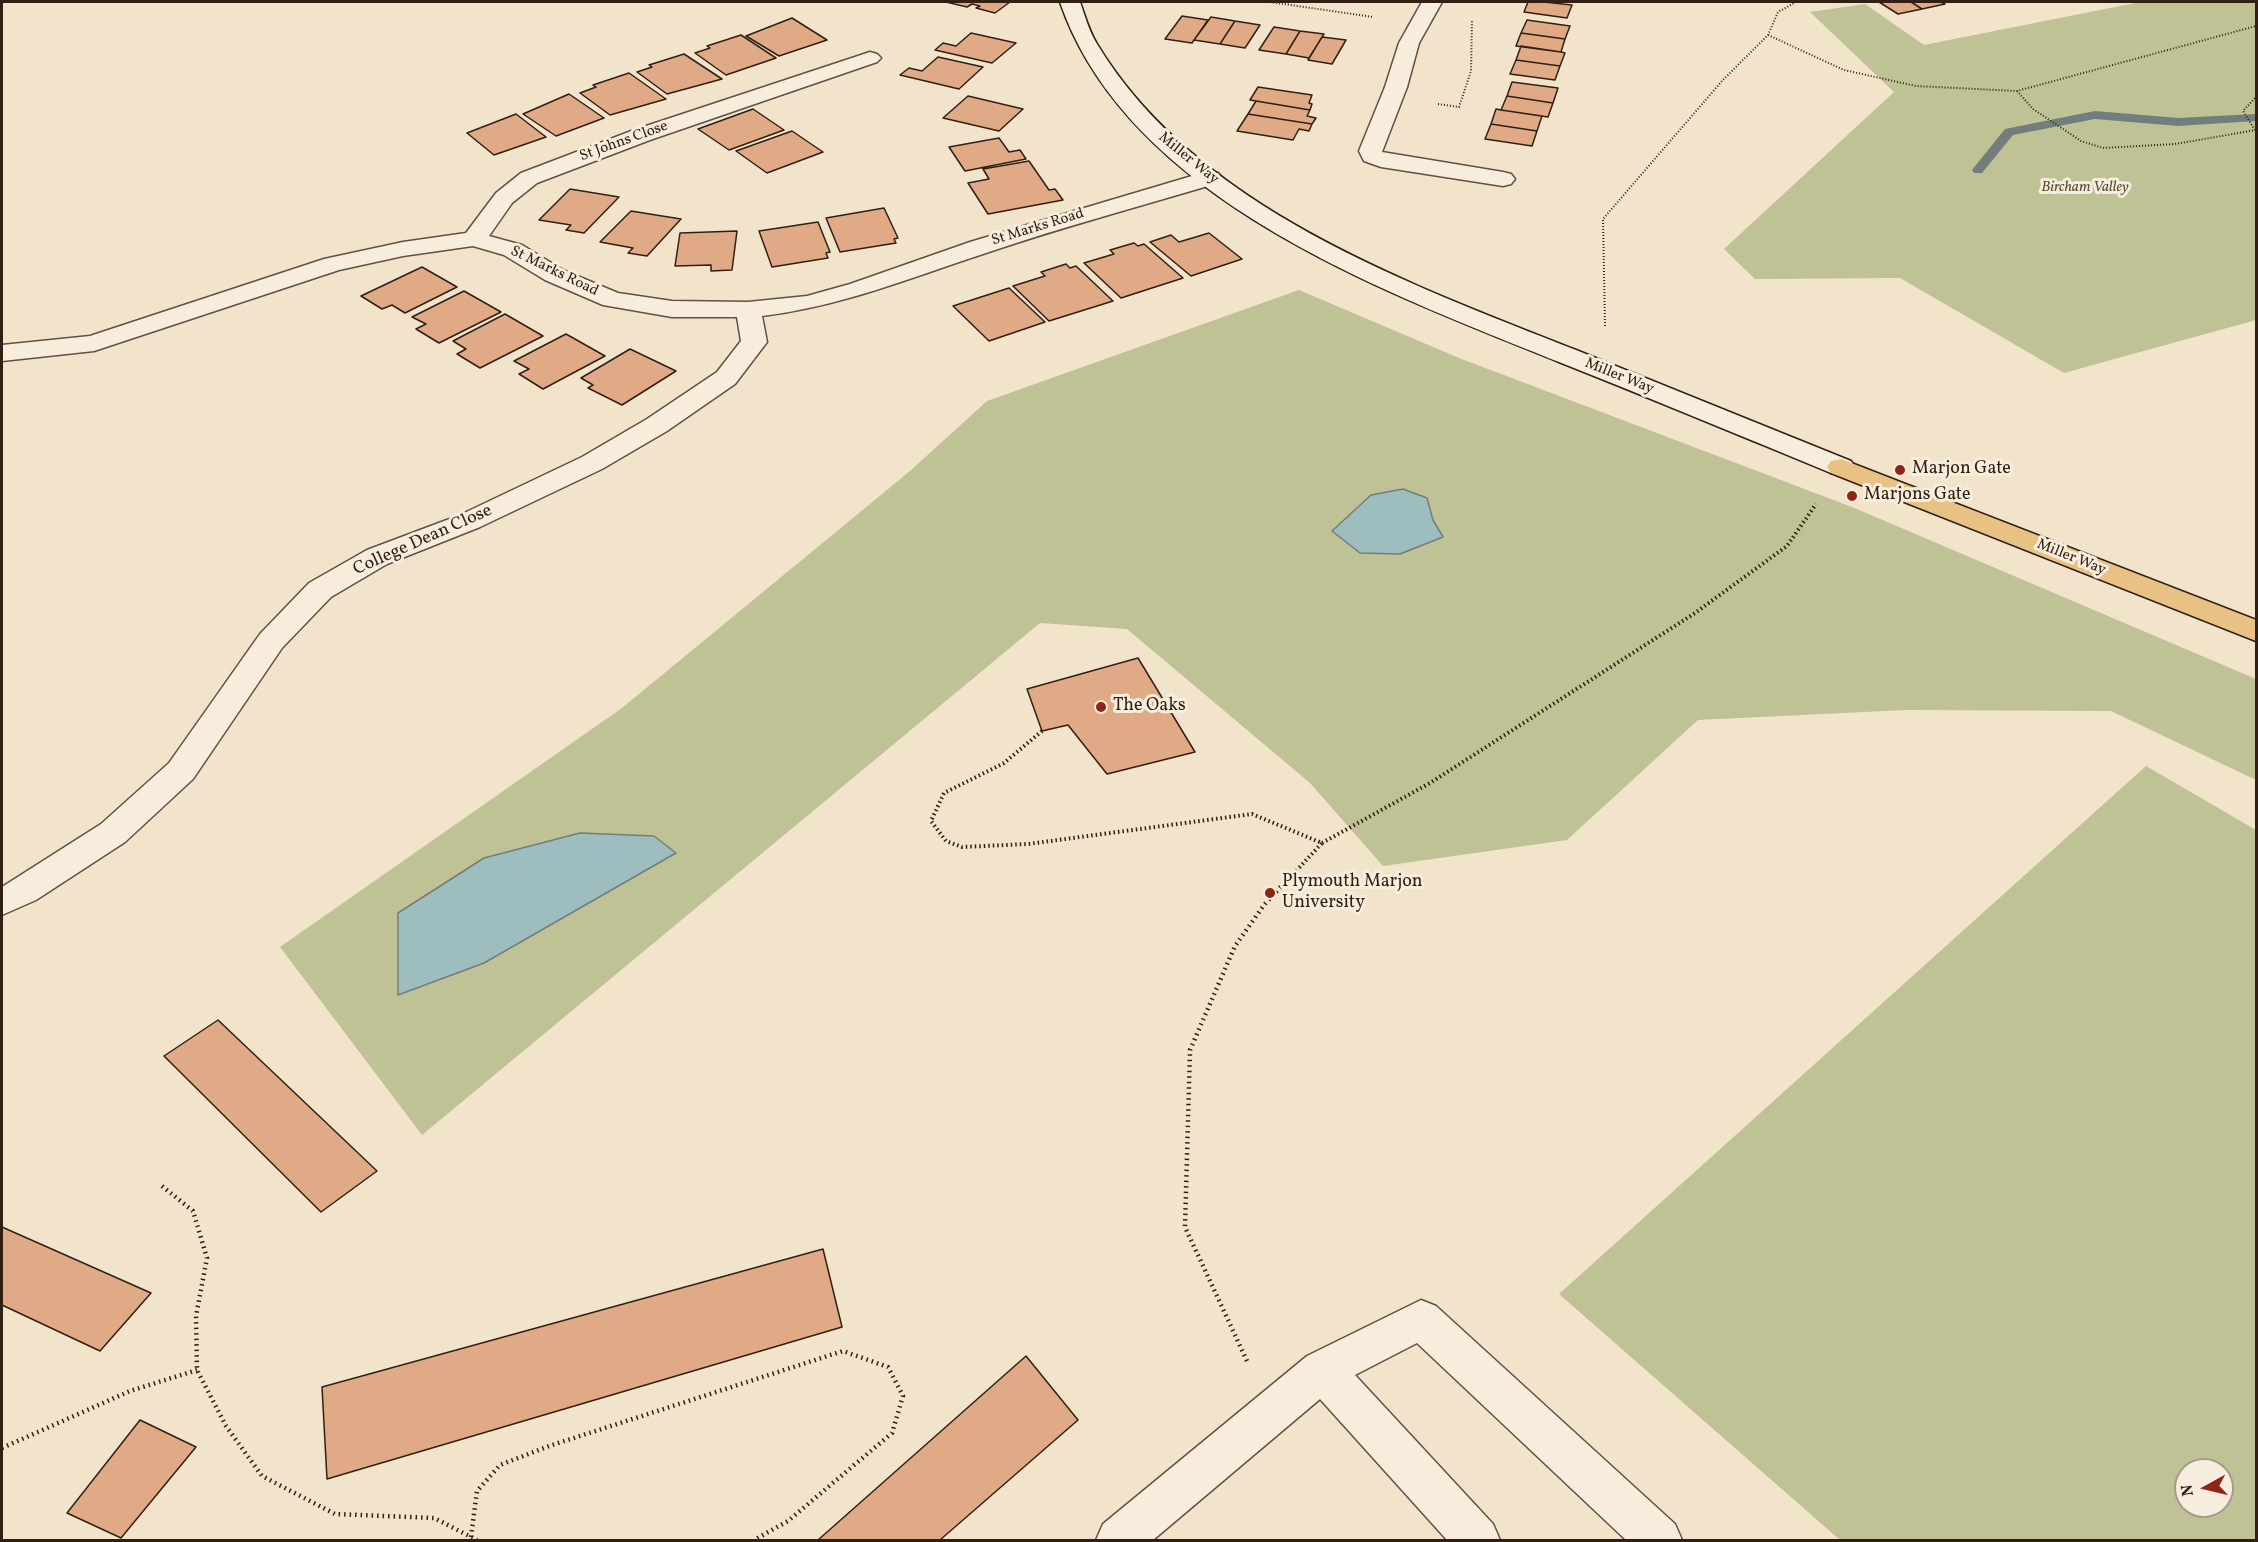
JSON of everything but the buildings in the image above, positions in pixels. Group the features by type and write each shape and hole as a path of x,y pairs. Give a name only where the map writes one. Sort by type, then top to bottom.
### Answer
{"main road":[{"name":"Miller Way","path":"1841,467 2256,632"}],"street":[{"name":"Miller Way","path":"1070,2 1086,44 1113,85 1152,131 1210,178 1260,214 1368,272 1586,364 1841,467"},
{"path":"1432,2 1409,43 1394,92 1370,151 1372,156 1381,160 1503,179"},
{"name":"St Johns Close","path":"474,239 504,198 528,178 870,57"},
{"path":"798,82 824,97"},
{"name":"St Marks Road","path":"2,353 94,343 333,264 403,249 474,239 513,250 554,275 612,300 672,309 748,310 808,303 859,290 940,259 1210,178"},
{"name":"College Dean Close","path":"2,902 24,891 113,833 181,771 243,685 271,640 320,590 377,557 470,521 592,464 657,425 726,378 754,342 748,310"},
{"path":"1119,1540 1322,1370 1421,1319 1659,1540"},
{"path":"1322,1370 1477,1540"}],"path":[{"path":"1270,2 1364,16"},
{"path":"1586,364 1607,322 1603,219 1722,81 1768,35 1778,12 1796,2"},
{"path":"1394,92 1458,106 1471,71 1472,13"},
{"path":"1768,35 1844,70 1916,86 2018,91 2256,26"},
{"path":"2018,91 2033,109 2081,141 2103,148 2175,144 2256,130 2243,111 2256,97"},
{"path":"1276,1409 1259,1386 1185,1227 1190,1050 1235,946 1264,904 1322,843 1430,783 1695,613 1787,546 1841,467"},
{"path":"1042,731 1004,763 944,793 931,821 946,841 962,847 1028,844 1252,814 1322,843"},
{"path":"162,1186 193,1211 207,1258 196,1316 197,1370 226,1426 262,1476 334,1514 434,1518 477,1540"},
{"path":"471,1536 477,1491 500,1465 549,1446 730,1390 843,1351 888,1367 903,1396 892,1433 788,1521 754,1540"},
{"path":"2,1448 130,1391 197,1370"}],"green space":[{"name":"Bircham Valley","path":"2140,2 2256,2 2256,320 2064,373 1900,278 1755,279 1724,249 1894,92 1810,12 1865,4 1924,45"},
{"path":"1299,290 1459,358 1852,507 2256,679 2256,780 2111,711 1906,710 1698,720 1567,840 1383,866 1310,783 1127,629 1040,623 422,1135 280,947 622,708 910,471 987,401"},
{"path":"2146,766 2256,830 2256,1540 1840,1540 1559,1294"}],"water":[{"path":"1403,489 1427,498 1433,520 1443,537 1400,554 1360,553 1332,531 1371,495"},
{"path":"580,833 654,836 676,853 484,963 398,995 398,913 484,858"}],"waterway":[{"path":"1978,170 2009,132 2095,115 2178,122 2256,118"}],"place":[{"name":"Marjon Gate","path":"1900,470"},
{"name":"Marjons Gate","path":"1852,496"},
{"name":"The Oaks","path":"1101,707"},
{"name":"Plymouth Marjon University","path":"1270,893"}]}
